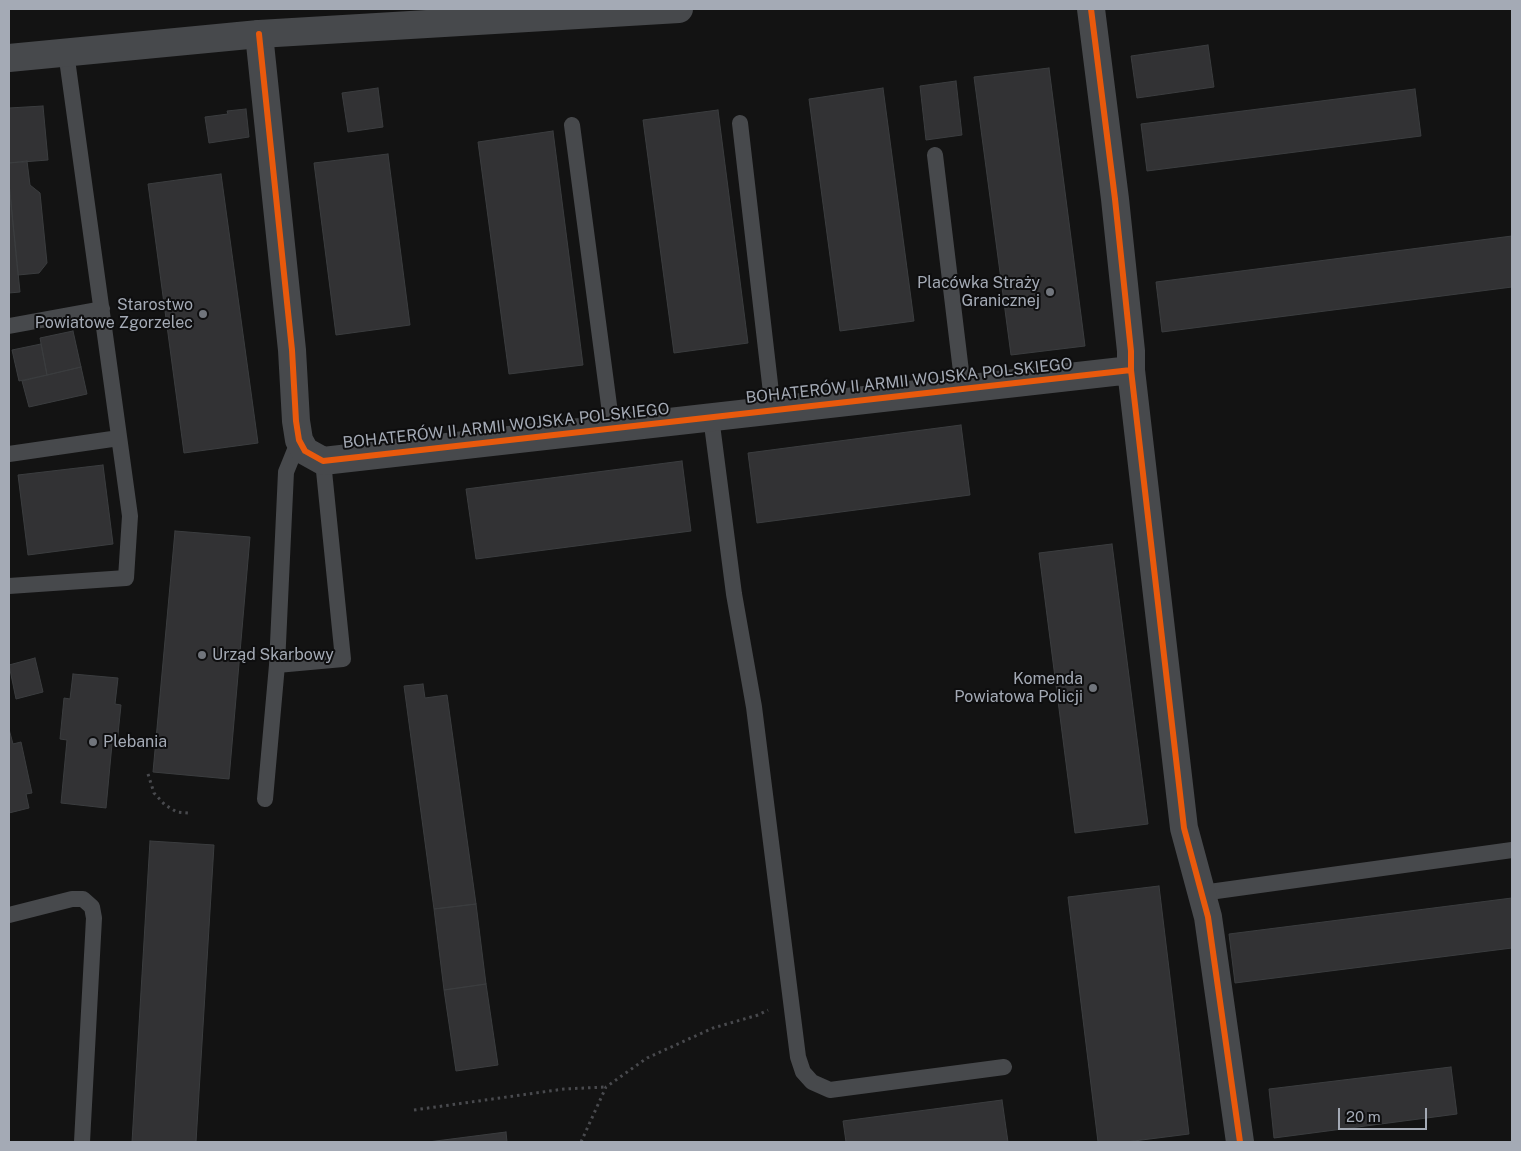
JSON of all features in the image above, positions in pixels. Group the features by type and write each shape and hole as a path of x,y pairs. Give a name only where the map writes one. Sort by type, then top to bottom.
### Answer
{"street":[{"path":"9,58 259,34 521,13 679,9"},
{"path":"1091,9 1115,199 1132,370 1184,828 1208,917 1240,1142"},
{"path":"259,34 292,350 296,421 299,440"},
{"name":"BOHATERÓW II ARMII WOJSKA POLSKIEGO","path":"299,440 305,451 323,461 1132,370"}],"lane":[{"path":"9,586 126,578 130,516 66,52"},
{"name":"BOHATERÓW II ARMII WOJSKA POLSKIEGO","path":"740,123 773,410"},
{"name":"BOHATERÓW II ARMII WOJSKA POLSKIEGO","path":"572,125 612,428"},
{"name":"BOHATERÓW II ARMII WOJSKA POLSKIEGO","path":"935,155 963,388"},
{"path":"9,326 102,309"},
{"path":"711,417 734,594 754,708 798,1057 803,1072 812,1082 830,1090 1004,1067"},
{"path":"9,454 119,438"},
{"path":"265,799 277,665 286,472 299,440"},
{"path":"277,665 343,659 323,461"},
{"path":"1202,893 1512,850"},
{"path":"9,916 72,899 83,900 92,907 94,918 82,1142"}],"path":[{"path":"148,774 154,793 165,805 178,812 188,813"},
{"path":"581,1142 606,1087 647,1058 713,1028 758,1015 791,999"},
{"path":"414,1110 564,1089 606,1087"}],"building":[{"path":"1208,45 1214,87 1137,98 1131,56"},
{"path":"1049,68 1085,346 1011,355 974,77"},
{"path":"956,81 962,135 926,140 920,86"},
{"path":"378,88 383,127 348,132 342,93"},
{"path":"883,88 914,321 840,331 809,99"},
{"path":"1415,89 1421,136 1147,171 1141,124"},
{"path":"43,106 48,160 9,163 9,108"},
{"path":"246,109 249,137 209,143 205,117 228,114 227,111"},
{"path":"718,110 748,343 674,353 643,120"},
{"path":"553,131 583,365 509,374 478,142"},
{"path":"388,154 410,325 336,335 314,163"},
{"path":"27,161 30,185 40,193 47,263 39,273 18,275 9,183 9,163"},
{"name":"Starostwo Powiatowe Zgorzelec","path":"221,174 258,443 184,453 148,184"},
{"path":"9,183 20,292 9,293"},
{"path":"1512,236 1512,287 1162,332 1156,282"},
{"path":"73,331 81,367 47,375 40,338"},
{"path":"41,344 47,375 19,381 12,350"},
{"path":"81,367 87,394 29,407 22,381"},
{"path":"961,425 970,495 757,523 748,453"},
{"path":"682,461 691,531 476,559 466,489"},
{"path":"103,465 113,544 28,555 18,475"},
{"name":"Urząd Skarbowy","path":"175,531 250,537 229,779 153,772"},
{"name":"Komenda Powiatowa Policji","path":"1112,544 1148,824 1075,833 1039,553"},
{"path":"35,658 43,692 16,699 9,665"},
{"name":"Plebania","path":"73,674 118,678 115,704 121,705 117,744 112,744 106,808 61,803 67,740 60,739 64,698 70,699"},
{"path":"423,684 425,698 447,695 476,904 434,909 404,686"},
{"path":"9,729 13,744 21,742 32,793 26,794 29,808 9,813"},
{"path":"150,841 214,845 196,1142 132,1142"},
{"path":"1159,886 1189,1134 1126,1142 1098,1142 1068,897"},
{"path":"1512,898 1512,948 1235,983 1229,934"},
{"path":"476,904 486,984 444,990 434,909"},
{"path":"486,984 498,1065 456,1071 444,990"},
{"path":"1451,1067 1457,1114 1274,1138 1269,1089"},
{"path":"1002,1100 1008,1142 846,1142 843,1121"},
{"path":"506,1132 507,1142 428,1142"}],"cycle path":[{"path":"1091,9 1115,199 1131,351 1131,370 1184,828 1208,917 1240,1142"},
{"path":"259,34 292,350 296,421 299,440 305,451 323,461 1131,370"}],"place":[{"name":"Placówka Straży Granicznej","path":"1050,292"},
{"name":"Starostwo Powiatowe Zgorzelec","path":"203,314"},
{"name":"Urząd Skarbowy","path":"202,655"},
{"name":"Komenda Powiatowa Policji","path":"1093,688"},
{"name":"Plebania","path":"93,742"}]}
